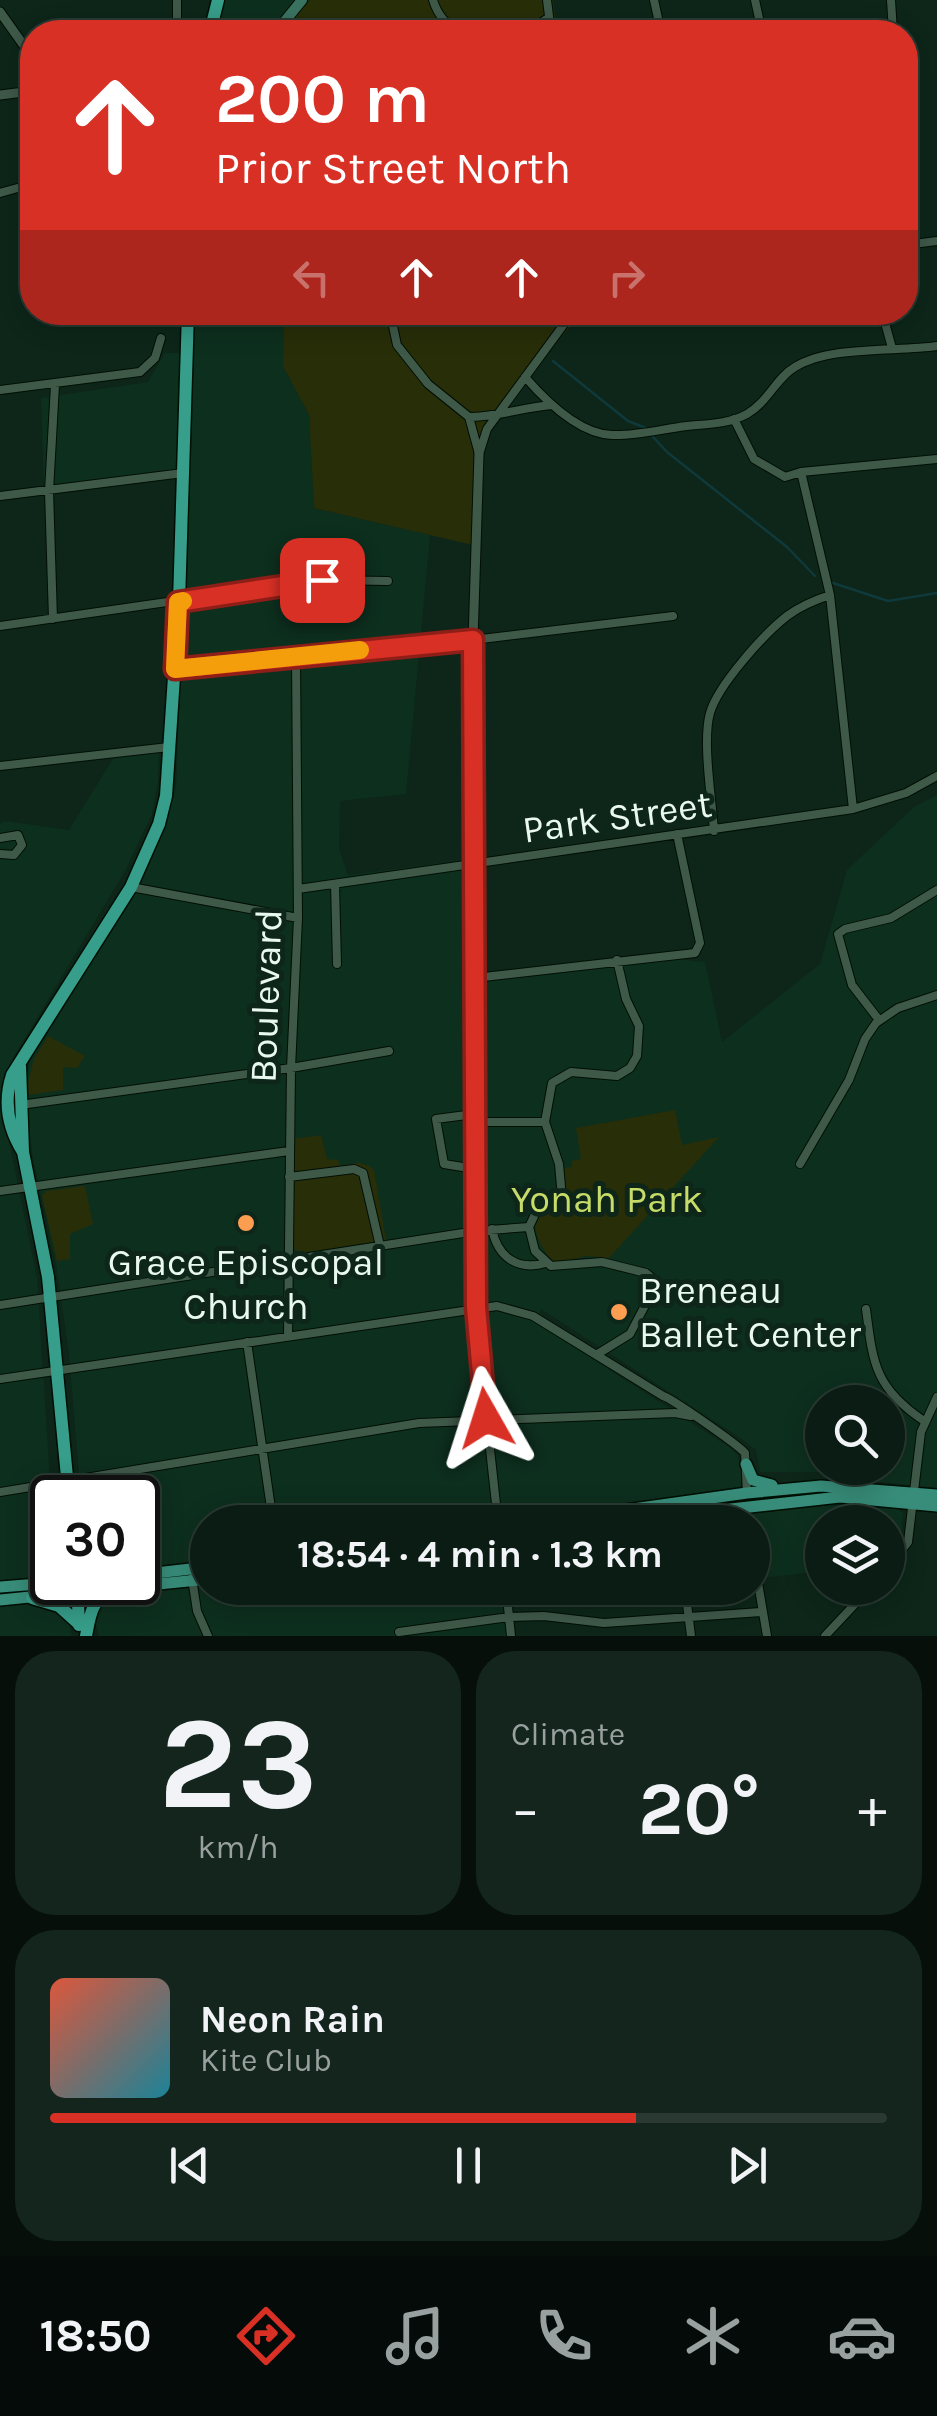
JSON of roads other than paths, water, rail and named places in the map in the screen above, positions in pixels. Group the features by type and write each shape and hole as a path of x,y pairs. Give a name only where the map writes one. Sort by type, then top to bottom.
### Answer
{"highway":[{"path":"23,1152 4,1113 12,1075 131,887 162,812 175,669 188,325"},
{"path":"20,1066 23,1152 50,1297 68,1475"},
{"path":"4,1113 20,1105"},
{"path":"56,1605 82,1632"},
{"path":"80,1605 82,1632"},
{"path":"82,1632 94,1605"}],"main road":[{"path":"286,20 302,0"},
{"path":"746,1464 758,1484 821,1486 915,1498 937,1506"},
{"path":"713,1505 821,1486"},
{"path":"694,1505 748,1499 937,1495"},
{"path":"160,1575 190,1575"},
{"path":"160,1581 190,1575"},
{"path":"0,1587 30,1583"},
{"path":"0,1600 30,1598"}],"street":[{"path":"545,20 547,0"},
{"path":"0,12 20,40"},
{"path":"392,325 404,356 428,384 469,417 479,454"},
{"path":"496,1505 476,1307 473,640 479,454 487,429 564,325"},
{"path":"886,325 892,348"},
{"path":"0,390 140,372 155,358 161,338"},
{"path":"525,378 552,405 583,426 607,436 641,434 734,419 762,404 794,367 874,348 937,346"},
{"path":"53,619 49,491 55,385"},
{"path":"469,417 552,405"},
{"path":"734,419 754,459 785,477 937,458"},
{"path":"0,496 183,472"},
{"path":"801,472 830,595 853,810"},
{"path":"0,626 322,580 388,581"},
{"path":"714,830 710,713 760,641 788,615 830,595"},
{"path":"175,669 673,616"},
{"name":"Boulevard","path":"288,1336 290,1068 298,918 296,657"},
{"path":"0,766 170,746"},
{"name":"Park Street","path":"298,889 853,810 906,793 937,776"},
{"path":"475,978 696,953 700,943 677,834"},
{"path":"0,838 18,835 22,845 14,855 0,854"},
{"path":"334,884 337,964"},
{"path":"131,887 298,918"},
{"path":"879,1020 852,984 838,934 845,928 890,918 937,890"},
{"path":"528,1226 541,1207 562,1198 559,1164 545,1122 552,1083 571,1072 617,1076 630,1068 637,1056 640,1026 626,999 617,960"},
{"path":"800,1164 879,1020 898,1008 937,995"},
{"path":"20,1105 389,1051"},
{"path":"0,1080 20,1066"},
{"path":"475,1169 444,1164 436,1119 545,1122"},
{"path":"0,1191 289,1151"},
{"path":"289,1178 354,1169 363,1173 380,1246"},
{"path":"0,1305 528,1226"},
{"path":"528,1226 535,1250 546,1263 561,1268 586,1261 602,1262 652,1278 651,1292 625,1339 596,1354"},
{"path":"492,1229 498,1246 516,1265 546,1263"},
{"path":"0,1379 497,1306 522,1311 684,1406 691,1416 740,1446 746,1464 748,1499"},
{"path":"866,1308 871,1349 881,1382 899,1403 924,1420"},
{"path":"247,1342 271,1505"},
{"path":"662,1413 663,1396"},
{"path":"905,1546 924,1420 937,1397"},
{"path":"98,1475 419,1423 662,1413 691,1416"},
{"path":"0,1492 30,1487"},
{"path":"196,1605 208,1636"},
{"path":"508,1605 511,1636"},
{"path":"686,1605 691,1636"},
{"path":"760,1605 767,1636"},
{"path":"825,1636 854,1605"},
{"path":"398,1632 509,1617 544,1616 604,1623 761,1612"},
{"path":"604,1623 604,1636"}],"waterway":[{"path":"553,361 628,421 646,428"},
{"path":"653,437 787,547 815,576"},
{"path":"833,583 888,601 937,593"}],"place":[{"name":"Grace Episcopal Church","path":"246,1223"},
{"name":"Breneau Ballet Center","path":"619,1312"}],"park label":[{"name":"Yonah Park","path":"607,1199"}]}
